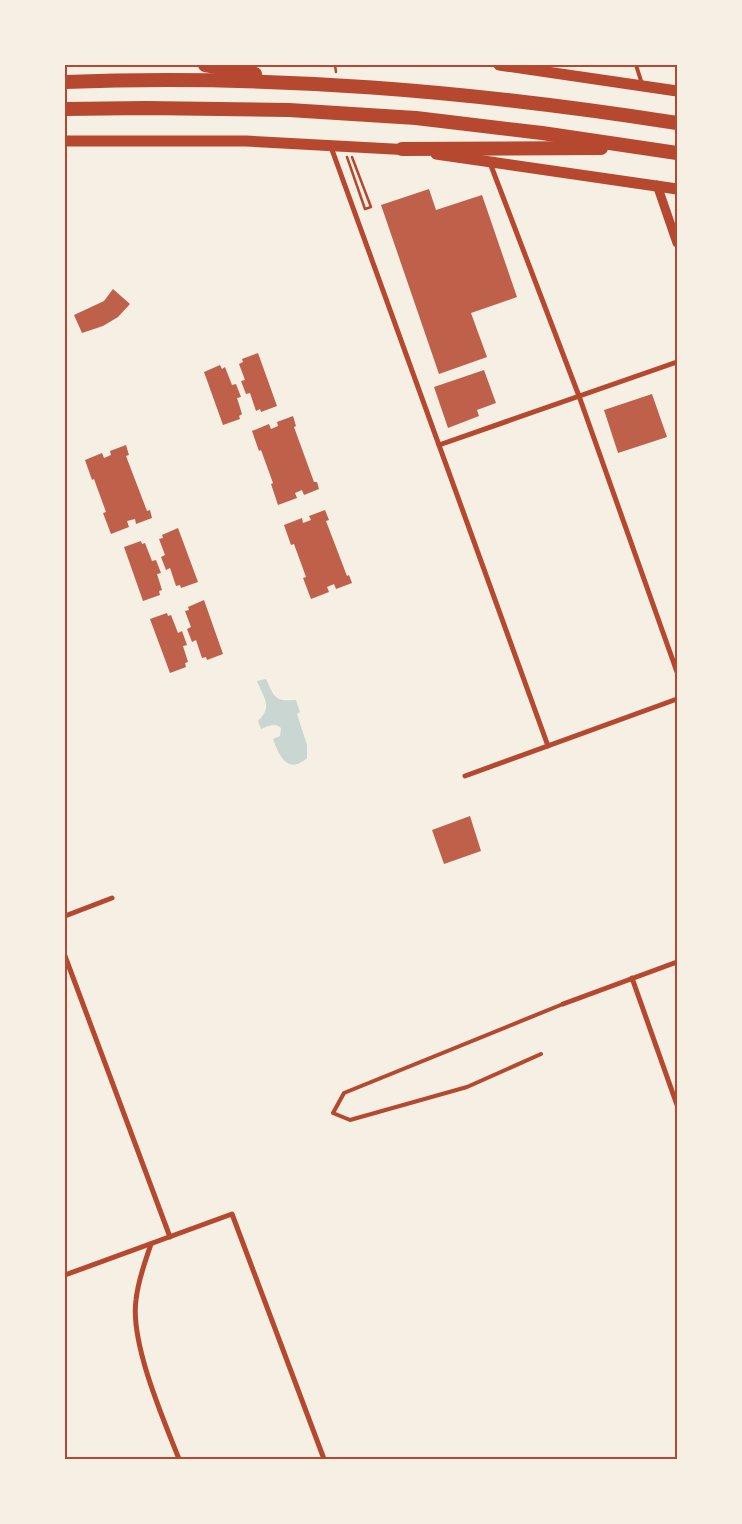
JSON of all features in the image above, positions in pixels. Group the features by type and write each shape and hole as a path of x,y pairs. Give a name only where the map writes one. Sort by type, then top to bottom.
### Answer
{"highway":[{"path":"205,65 298,82"},
{"path":"65,82 172,79 298,82 480,96 677,123"},
{"path":"65,108 215,108 355,114 475,124 677,153"},
{"path":"402,149 647,148"}],"main road":[{"path":"499,65 677,91"},
{"path":"65,141 246,140 402,149 677,189"}],"street":[{"path":"330,144 548,746"},
{"path":"490,161 579,396 677,672"},
{"path":"656,186 677,243"},
{"path":"439,445 677,362"},
{"path":"465,776 677,699"},
{"path":"65,916 112,898"},
{"path":"65,956 170,1237"},
{"path":"564,1004 677,962"},
{"path":"632,978 677,1105"},
{"path":"65,1275 232,1214 324,1459"},
{"path":"151,1244 138,1284 135,1301 137,1333 155,1395 179,1459"}],"lane":[{"path":"636,65 643,86"},
{"path":"541,1054 467,1087 350,1120 333,1113 344,1093 564,1004"}],"path":[{"path":"348,163 365,209 371,207 353,161 351,146"}],"shaded area":[{"path":"266,679 276,697 283,700 296,700 300,712 297,714 307,745 307,758 295,765 289,764 281,757 273,739 280,736 281,728 274,725 261,729 258,721 263,716 266,702 257,681"}],"building":[{"path":"429,189 436,210 482,195 517,297 471,313 487,357 439,374 381,205"},
{"path":"113,289 130,304 118,317 103,326 82,333 74,315 104,301"},
{"path":"258,353 277,406 261,412 260,409 256,411 250,393 246,394 241,381 245,380 239,364 243,362 242,359"},
{"path":"220,365 222,369 225,367 232,385 236,384 241,397 237,398 242,414 239,416 240,419 223,425 204,372"},
{"path":"484,370 496,403 477,410 479,416 448,428 434,387"},
{"path":"652,394 667,437 618,453 604,410"},
{"path":"293,416 296,426 294,427 314,482 317,482 319,489 304,495 302,490 295,493 297,498 278,505 271,484 273,483 252,431 269,424 271,429 278,426 277,422"},
{"path":"126,445 129,455 126,456 147,511 150,510 152,518 136,524 135,519 127,521 129,527 111,534 103,513 106,512 85,460 102,453 104,458 111,455 110,451"},
{"path":"325,510 329,520 326,521 347,576 349,575 352,583 336,589 334,584 327,587 329,592 311,599 303,578 306,577 294,544 291,545 284,525 302,518 303,523 311,520 309,516"},
{"path":"178,528 198,582 181,588 180,585 176,586 170,568 166,570 161,557 165,555 159,539 163,538 162,535"},
{"path":"141,541 142,544 145,543 152,561 156,560 161,573 157,574 162,590 159,591 160,595 143,601 124,547"},
{"path":"204,600 223,654 207,660 206,657 202,658 196,640 192,642 187,629 191,627 185,611 189,610 188,607"},
{"path":"167,613 168,616 171,615 178,633 182,631 187,645 183,646 188,662 185,663 186,667 170,673 150,619"},
{"path":"470,816 481,851 444,864 432,830"}]}
